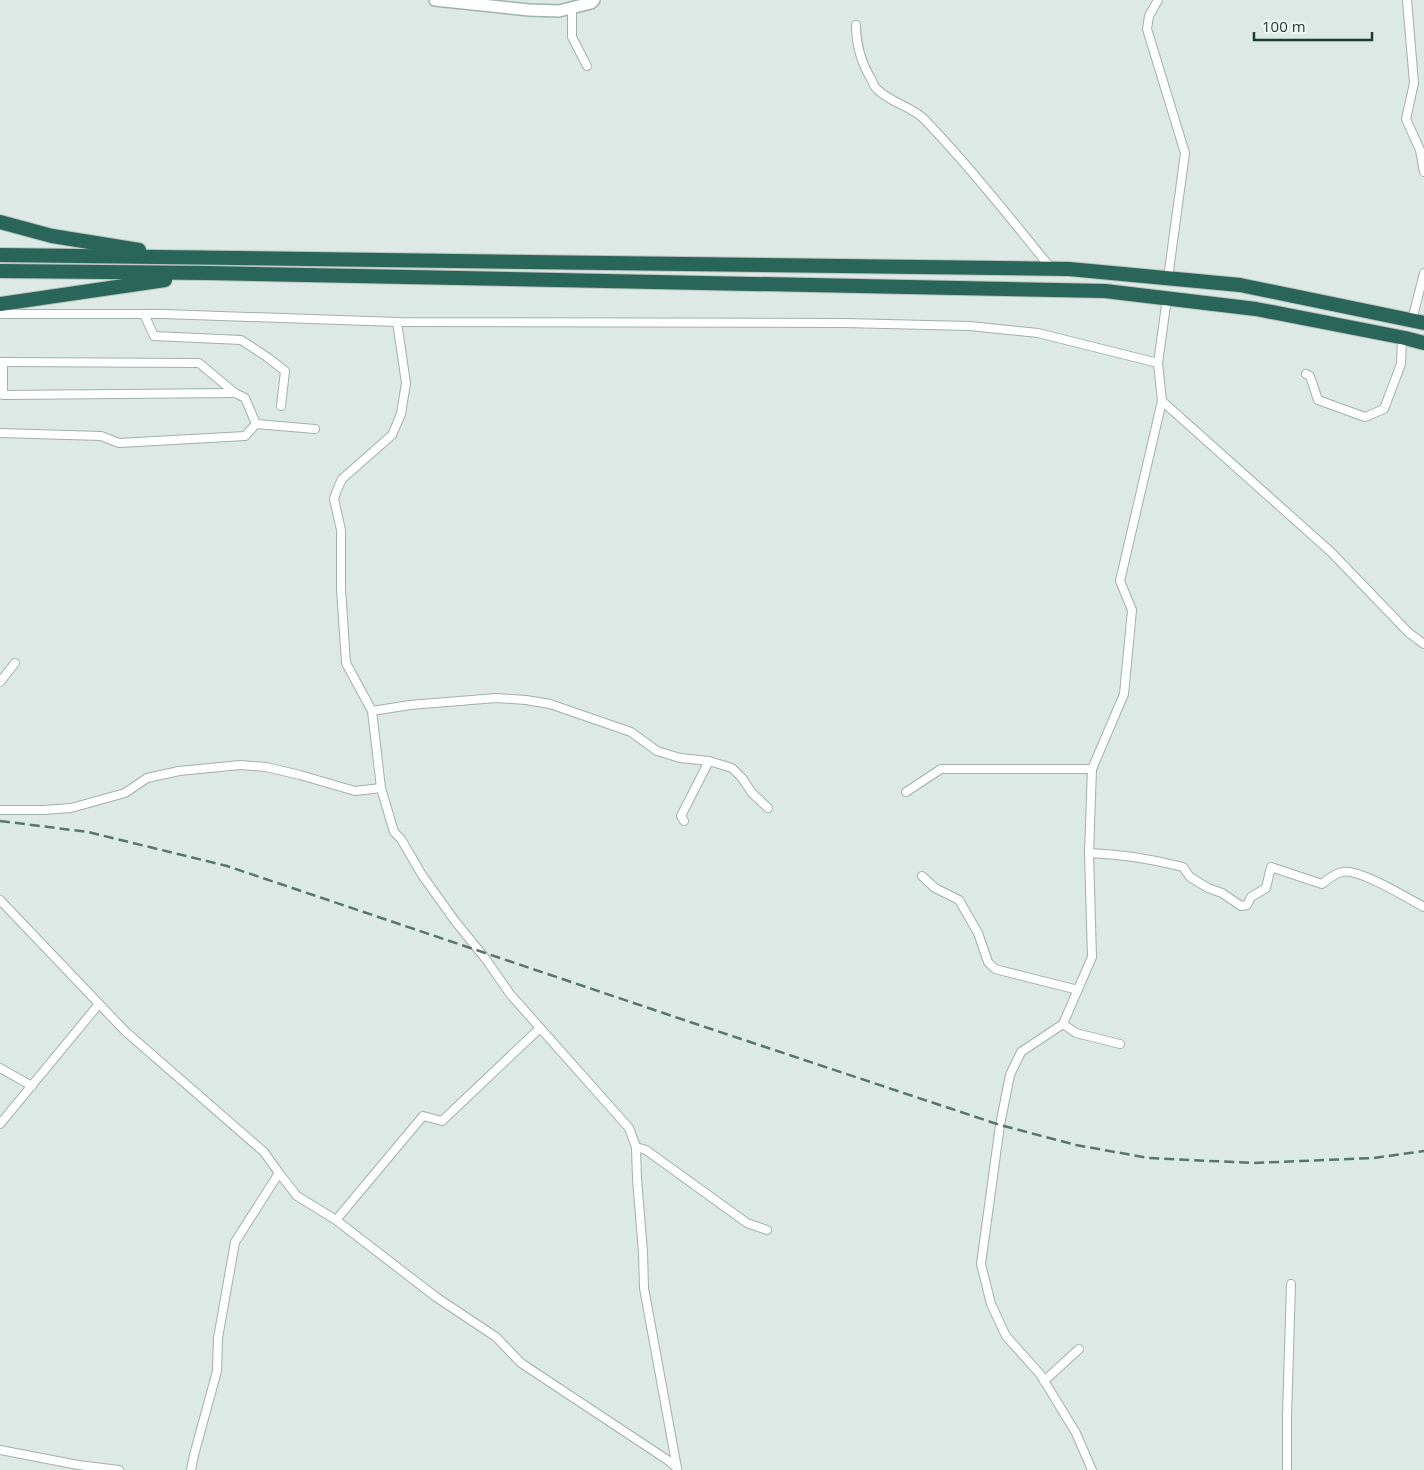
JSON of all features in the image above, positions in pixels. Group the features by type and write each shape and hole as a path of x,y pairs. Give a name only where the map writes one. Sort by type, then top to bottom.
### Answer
{"highway":[{"path":"0,222 52,236 186,257"},
{"path":"0,255 1069,268 1240,284 1418,322"},
{"path":"0,271 208,273 1105,291 1256,309 1402,337 1424,344"},
{"path":"0,304 208,273"}],"street":[{"path":"435,0 529,10 558,11 591,3 594,0"},
{"path":"1158,0 1149,16 1147,30 1185,153 1168,278"},
{"path":"1407,0 1414,83 1406,119 1420,150 1424,172"},
{"path":"572,7 572,37 587,66"},
{"path":"856,25 856,39 863,66 876,89 923,118 966,166 1051,268"},
{"path":"1418,322 1424,273"},
{"path":"1092,1470 1076,1432 1040,1374 1006,1336 992,1304 981,1264 1000,1124 1010,1075 1021,1052 1063,1024 1092,957 1089,853 1092,770 1124,694 1132,610 1120,581 1162,401 1158,363 1167,298"},
{"path":"0,314 144,314 397,322 844,323 970,326 1038,333 1158,363"},
{"path":"144,314 154,336 241,340 267,357 285,371 281,406"},
{"path":"397,322 406,384 401,414 392,435 342,479 334,499 341,530 341,589 346,663 372,711 381,788 394,832 401,839 422,875 510,994 629,1128 636,1146 644,1288 677,1469"},
{"path":"1306,374 1310,376 1318,400 1365,417 1384,409 1401,364 1402,337"},
{"path":"235,393 3,395 2,362 199,363 235,393 245,398 256,424"},
{"path":"1162,401 1331,552 1408,633 1424,644"},
{"path":"256,424 316,428"},
{"path":"0,433 102,436 119,444 245,436 256,424"},
{"path":"0,682 15,664"},
{"path":"372,711 410,705 496,698 550,704 631,732 657,751 680,758 709,761 732,768 742,778 752,793 768,808"},
{"path":"684,821 681,816 709,761"},
{"path":"0,810 71,808 125,793 147,778 179,771 240,765 274,769 355,791 381,788"},
{"path":"906,792 941,769 1092,770"},
{"path":"1089,853 1115,854 1182,867 1190,877 1208,888 1222,893 1241,906 1247,905 1251,897 1266,888 1271,867 1322,884 1332,875 1344,871 1371,878 1424,907"},
{"path":"922,876 935,888 959,900 978,933 988,962 995,969 1078,990"},
{"path":"0,900 125,1031 264,1152 297,1196 336,1220 436,1297 496,1337 521,1363 669,1461 677,1469"},
{"path":"0,1124 100,1004"},
{"path":"1063,1024 1076,1033 1120,1044"},
{"path":"336,1220 423,1116 442,1121 540,1028"},
{"path":"0,1068 32,1086"},
{"path":"636,1146 646,1150 747,1223 767,1230"},
{"path":"191,1470 217,1370 218,1338 235,1242 279,1174"},
{"path":"1287,1470 1291,1284"},
{"path":"1044,1381 1079,1349"},
{"path":"0,1450 78,1465 119,1470"}],"railway":[{"path":"0,821 88,832 227,866 1000,1125 1076,1145 1149,1158 1253,1163 1374,1158 1424,1151"}]}
